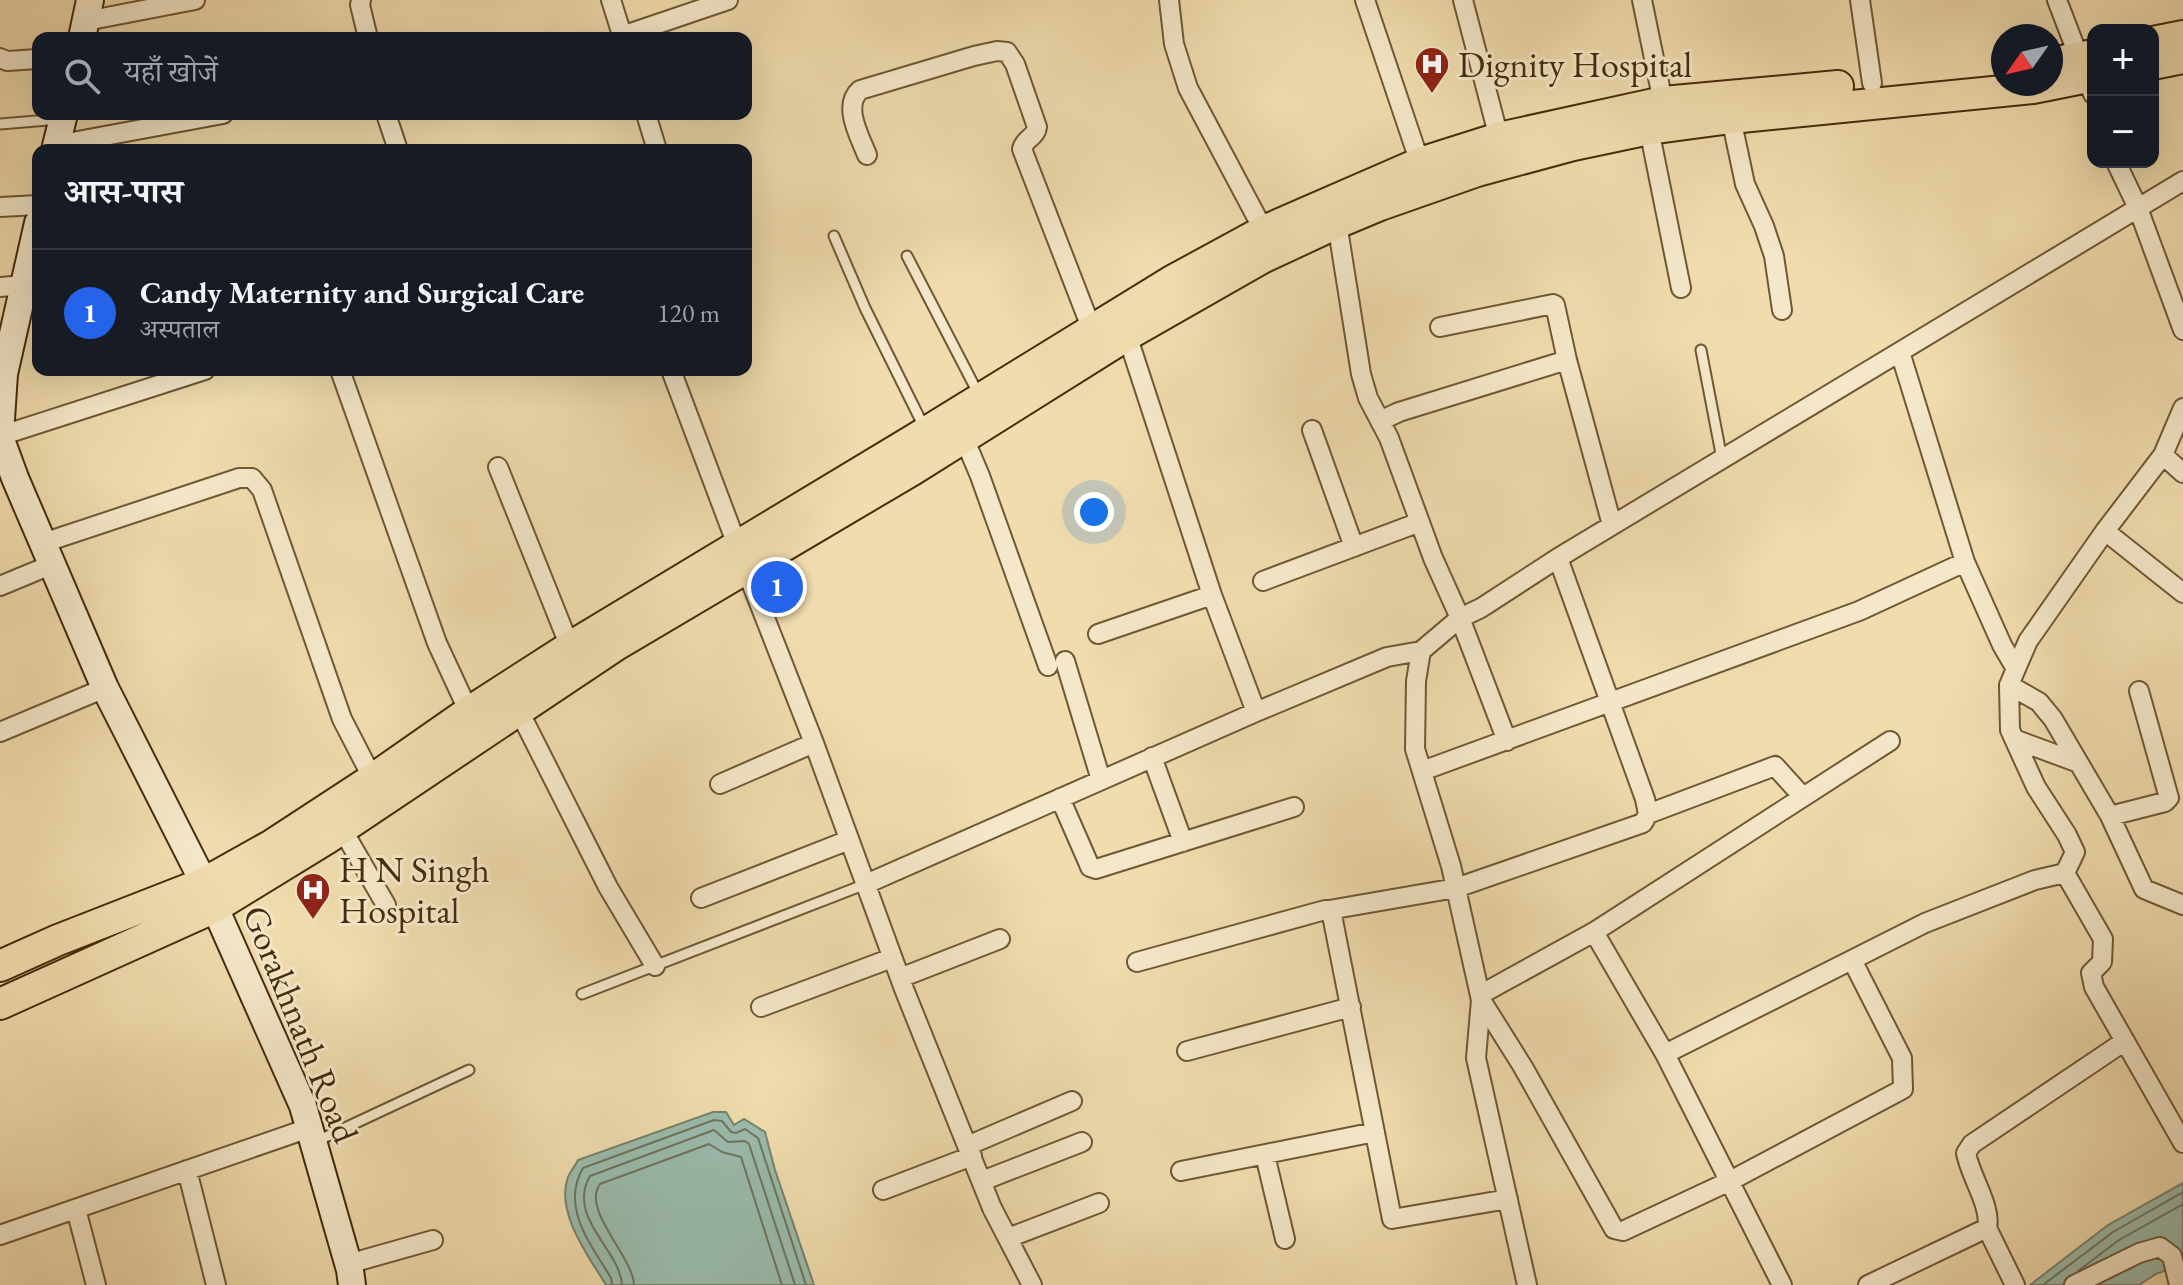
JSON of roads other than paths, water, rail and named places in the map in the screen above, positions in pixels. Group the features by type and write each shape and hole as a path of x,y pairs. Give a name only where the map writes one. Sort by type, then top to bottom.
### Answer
{"main road":[{"path":"2159,41 2183,36"},
{"path":"2159,63 2183,58"},
{"path":"2063,66 2087,72"},
{"path":"0,1004 342,829 926,433 1172,281 1264,231 1420,163 1499,138 1663,102 1991,72"},
{"path":"0,966 58,940 209,895 272,845 570,647 964,438 1127,335 1262,258 1337,223 1477,171 1573,145 1649,129 2033,88 2087,73"}],"street":[{"path":"86,20 195,0"},
{"path":"361,0 367,32"},
{"path":"611,0 621,32"},
{"path":"637,32 728,0"},
{"path":"1169,0 1174,44 1188,88 1264,231"},
{"path":"1365,0 1420,163"},
{"path":"1463,0 1499,138"},
{"path":"1642,0 1663,102"},
{"path":"1860,0 1872,83"},
{"path":"2057,0 2087,68"},
{"path":"867,155 851,110 852,100 860,90 974,56 1007,52 1015,64 1037,127 1036,133 1024,142 1022,149 1092,330"},
{"path":"0,58 7,61 32,59"},
{"path":"1731,118 1745,184 1774,256 1782,310"},
{"path":"57,144 62,120"},
{"path":"76,144 194,120"},
{"path":"388,120 396,144"},
{"path":"648,120 655,144"},
{"path":"1649,129 1681,288"},
{"path":"2119,168 2138,208 2183,330"},
{"path":"866,884 1387,657 1421,651 1460,618 2183,181"},
{"path":"0,207 32,205"},
{"path":"1337,223 1361,374 1368,398 1389,438 1433,558 1460,618 1507,741"},
{"path":"32,244 17,297 4,374 0,436 186,376"},
{"path":"1440,327 1553,304 1557,308 1567,360 1612,525"},
{"path":"1127,335 1212,595 1256,712"},
{"path":"1900,352 1965,562 2013,677 2047,710 2110,816 2144,889 2181,901"},
{"path":"1380,421 1399,412 1567,360"},
{"path":"342,376 437,643 469,712"},
{"path":"673,376 814,743 892,958 982,1181 1032,1285"},
{"path":"2065,873 2075,852 2036,787 2010,730 2013,677 2028,641 2163,455 2183,408"},
{"path":"1312,430 1354,547"},
{"name":"Gorakhnath Road","path":"0,436 8,481 48,553 105,688 209,895 303,1106 350,1275"},
{"path":"964,438 1101,780"},
{"path":"2163,455 2183,473"},
{"path":"498,467 570,647"},
{"path":"0,586 48,553 239,478 252,478 262,490 342,719 373,779"},
{"path":"1263,581 1420,522"},
{"path":"2105,531 2183,593"},
{"path":"1558,558 1648,814"},
{"path":"1422,771 1859,611 1965,562"},
{"path":"1098,634 1212,595"},
{"path":"1421,651 1416,681 1415,749 1456,888 1480,995 1476,1058 1527,1285"},
{"path":"0,732 105,688"},
{"path":"2110,816 2165,802 2169,798 2139,691"},
{"path":"518,709 608,887 655,966"},
{"path":"2014,739 2079,763"},
{"path":"1480,995 1594,932 1890,741"},
{"path":"720,784 814,743"},
{"path":"1152,757 1183,842"},
{"path":"1137,962 1329,910 1456,888 1643,823 1648,814 1775,766 1803,797"},
{"path":"1060,798 1090,867 1096,869 1294,807"},
{"path":"342,829 386,905"},
{"path":"701,898 849,840"},
{"path":"1665,1054 1925,923 2035,880 2065,873"},
{"path":"2065,873 2103,939 2102,962 2091,973 2094,987 2183,1143"},
{"path":"1329,910 1333,913 1392,1219 1508,1199"},
{"path":"1594,932 1665,1054 1782,1285"},
{"path":"900,978 1000,939"},
{"path":"761,1007 892,958"},
{"path":"1480,995 1614,1229 1623,1231 1730,1181 1903,1089 1902,1058 1852,960"},
{"path":"1187,1051 1351,1007"},
{"path":"2015,1285 1987,1228 1989,1218 1966,1153 1972,1144 2125,1041"},
{"path":"883,1190 1072,1101"},
{"path":"1181,1171 1375,1132"},
{"path":"0,1235 187,1170 312,1136"},
{"path":"982,1181 1082,1142"},
{"path":"1265,1155 1285,1239"},
{"path":"187,1170 216,1285"},
{"path":"1008,1238 1099,1203"},
{"path":"76,1209 96,1285"},
{"path":"1868,1285 1987,1228"},
{"path":"350,1275 433,1240"},
{"path":"2074,1285 2139,1253 2160,1247 2172,1256 2179,1285"}],"lane":[{"path":"0,124 36,120"},
{"path":"834,236 926,433"},
{"path":"907,256 981,398"},
{"path":"1701,350 1722,459"},
{"path":"582,994 866,884"},
{"path":"312,1136 469,1070"}],"water":[{"path":"713,1112 726,1112 734,1125 744,1119 765,1132 814,1285 606,1285 576,1234 566,1205 568,1177 578,1160"},
{"path":"2183,1183 2183,1264 2156,1274 2139,1285 2030,1285 2108,1225"}],"place":[{"name":"Dignity Hospital","path":"1432,95"},
{"name":"Candy Maternity and Surgical Care","path":"777,587"},
{"name":"H N Singh Hospital","path":"313,921"}]}
